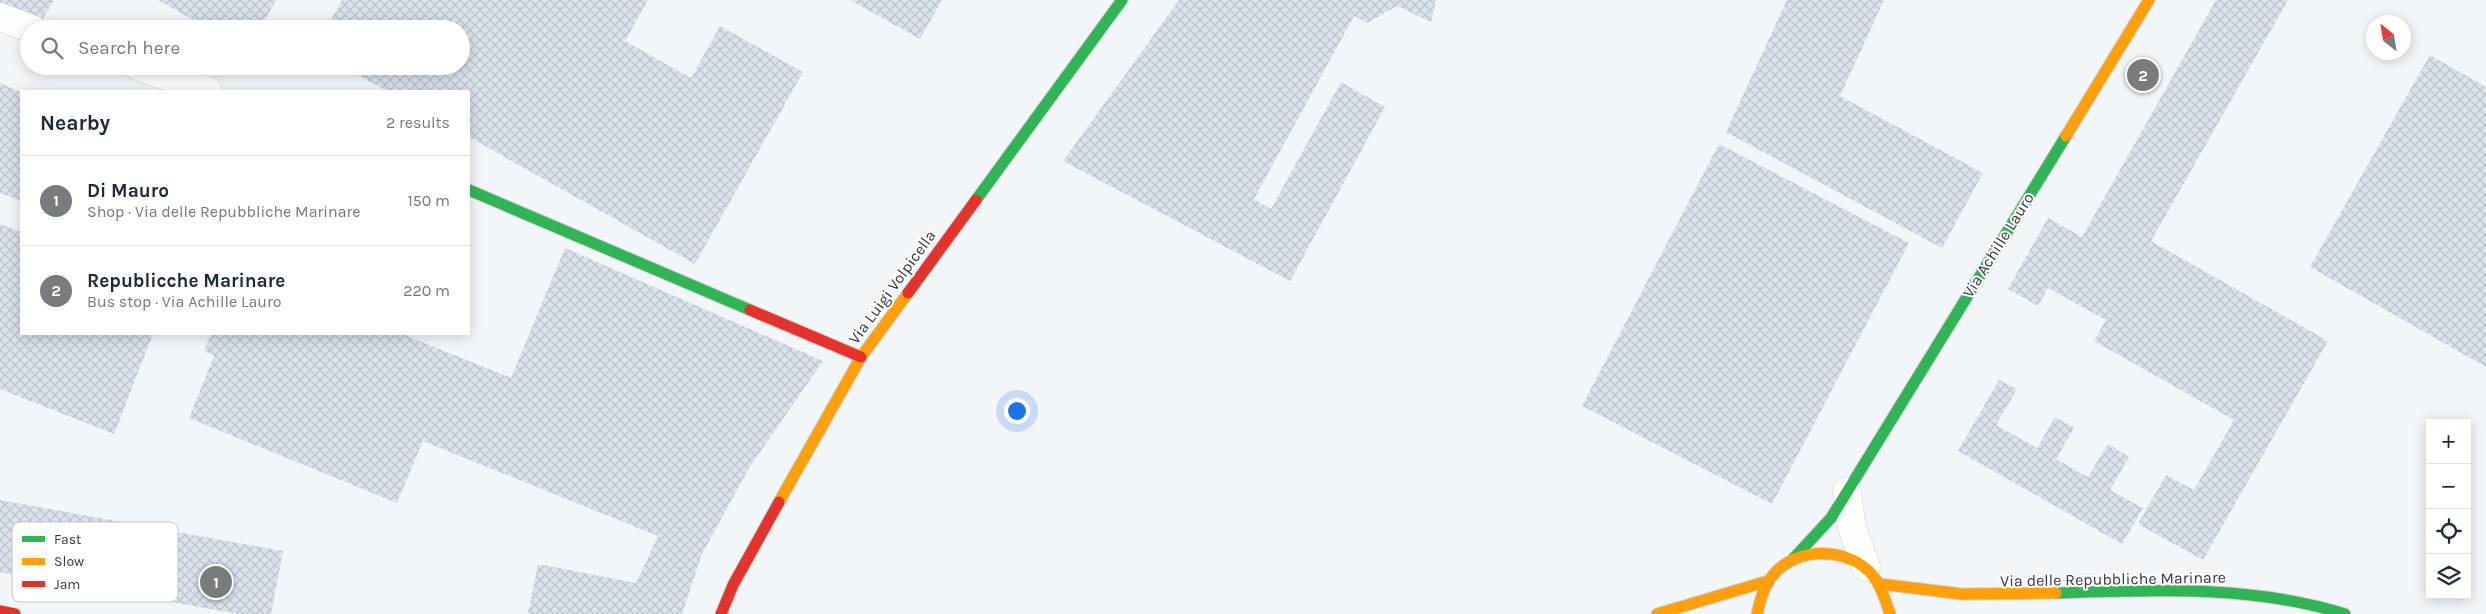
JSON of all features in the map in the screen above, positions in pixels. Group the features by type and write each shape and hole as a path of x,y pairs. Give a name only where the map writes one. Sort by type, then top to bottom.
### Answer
{"street":[{"name":"Via Luigi Volpicella","path":"721,614 733,585 861,358 1122,0"},
{"name":"Via Achille Lauro","path":"1793,560 1830,518 2149,0"},
{"path":"0,17 20,24"},
{"path":"163,75 205,90"},
{"path":"470,190 861,358"},
{"path":"1847,491 1852,528 1873,576 1885,593 1890,614"},
{"name":"Via delle Repubbliche Marinare","path":"1757,614 1759,602 1768,581 1775,573 1793,560 1814,553 1836,553 1857,561 1873,576 1938,594 1995,596 2166,591 2240,594 2296,600 2345,614"},
{"name":"Via delle Repubbliche Marinare","path":"1657,614 1768,581"},
{"path":"0,611 14,614"}],"building":[{"path":"0,0 54,0 42,20 0,4"},
{"path":"158,0 276,0 265,20 193,20"},
{"path":"342,0 648,0 625,41 691,78 720,26 803,72 695,264 470,138 470,90 385,90 358,75 470,75 470,20 331,20"},
{"path":"850,0 942,0 920,39"},
{"path":"1179,0 1436,0 1431,22 1397,6 1367,23 1354,16 1254,199 1271,209 1341,82 1385,107 1290,281 1063,161"},
{"path":"1787,0 1884,0 1840,96 1983,173 1942,248 1726,132"},
{"path":"2216,0 2288,0 2151,241 2328,341 2203,560 2138,524 2166,475 2194,490 2234,420 2094,341 2106,320 2048,288 2038,306 2008,289 2048,218 2082,237"},
{"path":"2430,55 2486,87 2486,367 2310,267"},
{"path":"0,83 20,92 20,201 0,193"},
{"path":"1719,144 1909,243 1772,504 1582,406"},
{"path":"0,224 20,232 20,335 153,335 114,434 0,389"},
{"path":"565,248 823,361 749,468 702,554 682,614 528,614 538,564 636,583 658,536 423,441 397,503 189,418 214,356 204,351 211,335 404,335 511,378"},
{"path":"1999,380 2017,389 1996,425 2037,448 2055,417 2074,428 2056,459 2088,477 2108,444 2129,457 2110,490 2143,508 2122,544 1958,451"},
{"path":"0,500 122,522 12,522 12,574 0,572"},
{"path":"178,532 283,551 271,614 239,614 171,602 178,602"}],"traffic: fast":[{"path":"976,200 1122,0"},
{"path":"1793,559 1831,518 2066,136"},
{"path":"470,190 750,310"},
{"path":"2056,593 2165,591 2238,594 2274,598 2345,614"}],"traffic: slow":[{"path":"2066,136 2149,0"},
{"path":"779,502 861,357 908,293"},
{"path":"1757,614 1765,588 1773,575 1783,565 1809,555 1824,554 1838,555 1864,567 1874,577 1881,589 1890,614"},
{"path":"1657,614 1768,581"},
{"path":"1880,584 1962,594 2056,593"}],"traffic: jam":[{"path":"908,293 976,200"},
{"path":"750,310 861,357"},
{"path":"721,614 733,585 779,502"},
{"path":"0,611 15,614"}],"place":[{"name":"Republicche Marinare","path":"2143,75"},
{"name":"Di Mauro","path":"216,582"}]}
